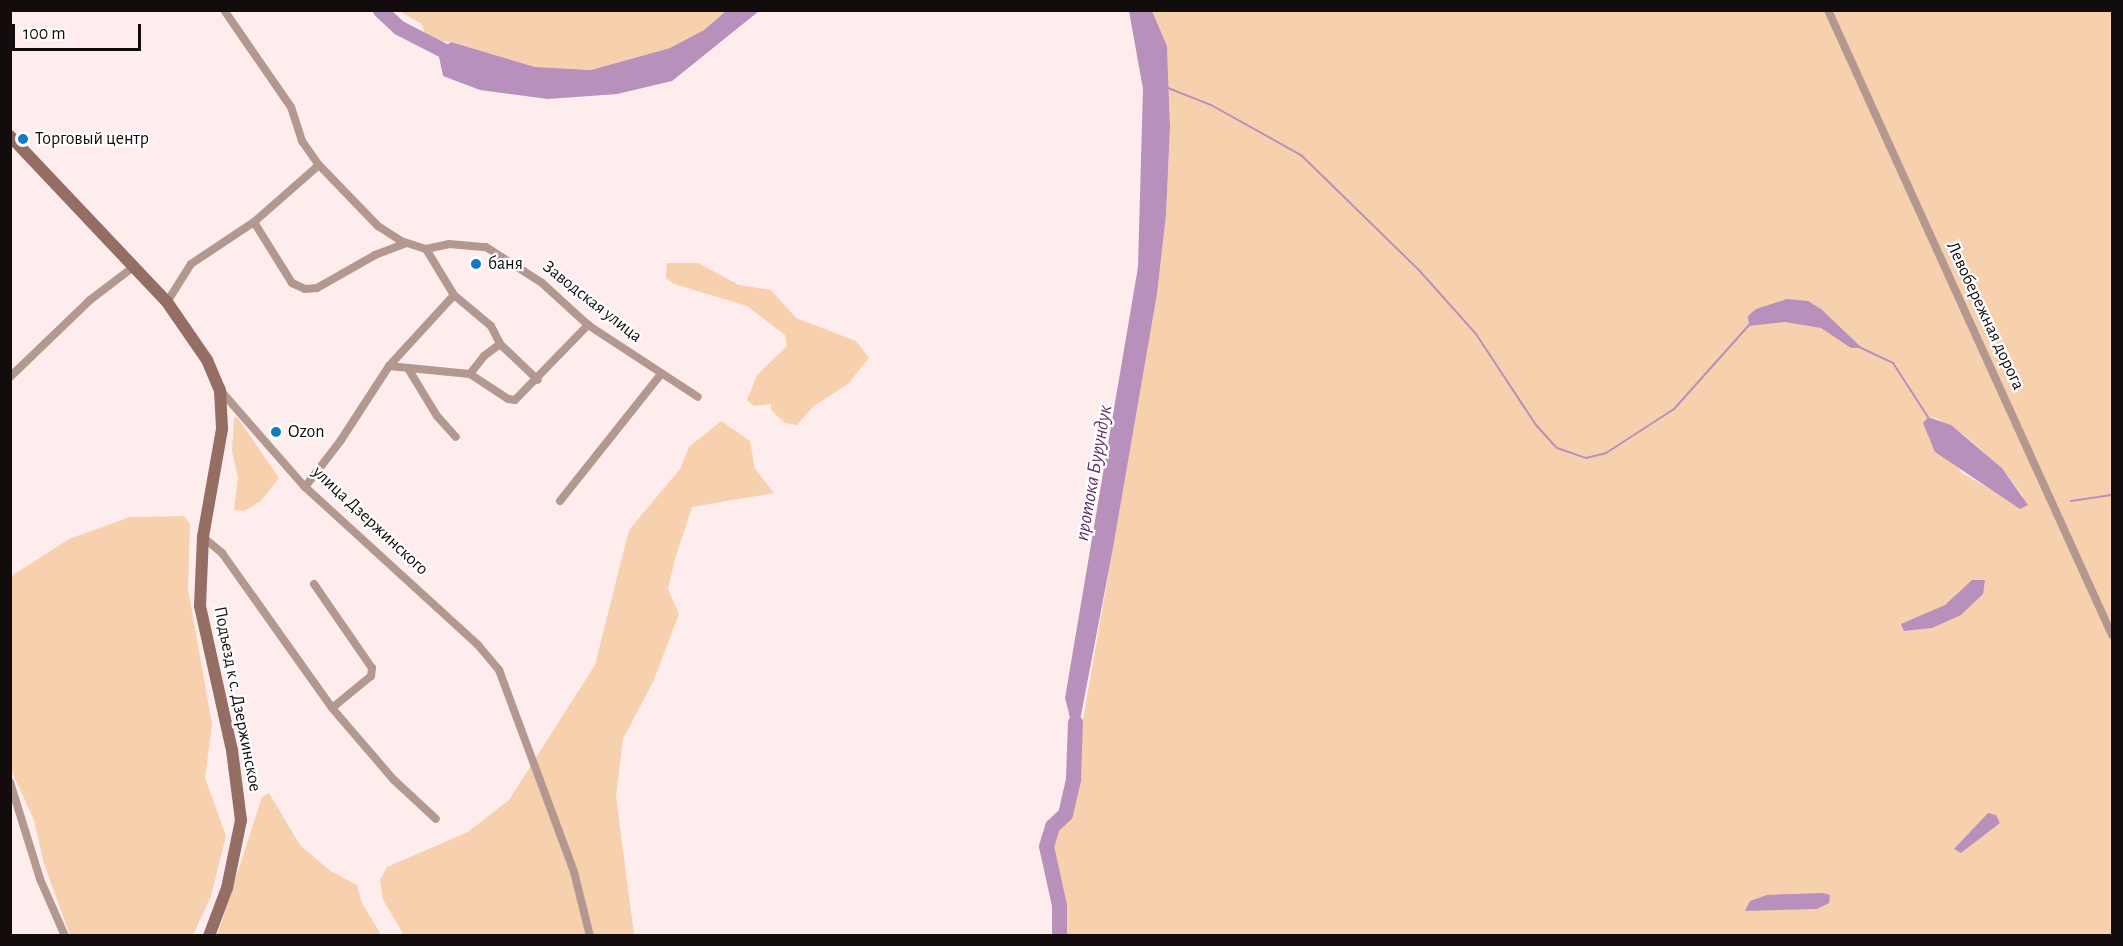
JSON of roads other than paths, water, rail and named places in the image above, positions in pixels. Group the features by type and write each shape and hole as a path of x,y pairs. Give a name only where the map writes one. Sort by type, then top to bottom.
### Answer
{"street":[{"name":"Заводская улица","path":"224,10 291,107 302,141 319,165 378,226 407,243 426,249 449,244 486,248 542,283 588,325 698,397"},
{"name":"Левобережная дорога","path":"1828,10 2112,635"},
{"name":"улица Дзержинского","path":"10,136 132,268 167,302 207,360 220,390 304,487 488,656 507,687 574,872 590,936"},
{"path":"167,302 191,264 254,222 319,165"},
{"path":"254,222 292,283 305,289 317,288 375,255 407,243"},
{"path":"426,249 454,295 490,326 500,345 538,380"},
{"path":"10,377 90,300 132,268"},
{"path":"304,487 341,440 389,366 454,295"},
{"path":"389,366 409,370 470,374 508,399 515,400 538,380 588,325"},
{"path":"470,374 484,356 500,345"},
{"path":"409,370 437,416 456,437"},
{"path":"560,501 661,374"},
{"name":"Подъезд к с. Дзержинское","path":"209,936 227,888 241,820 234,759 200,606 203,537 219,467 222,429 220,390"},
{"path":"203,537 222,554 332,708 394,780 436,819"},
{"path":"314,584 372,668 371,676 332,708"},
{"path":"10,782 40,879 65,936"}],"waterway":[{"name":"протока Бурундук","path":"380,10 398,27 458,58"},
{"path":"1168,88 1211,105 1301,155 1418,269 1476,334 1536,425 1557,448 1586,458 1606,453 1674,409 1750,324"},
{"path":"1859,347 1893,363 1928,417"},
{"path":"2071,501 2112,495"},
{"name":"протока Бурундук","path":"1059,936 1059,905 1046,846 1052,826 1065,814 1073,778 1075,722"}],"place":[{"name":"Торговый центр","path":"23,139"},
{"name":"баня","path":"476,264"},
{"name":"Ozon","path":"276,432"}]}
